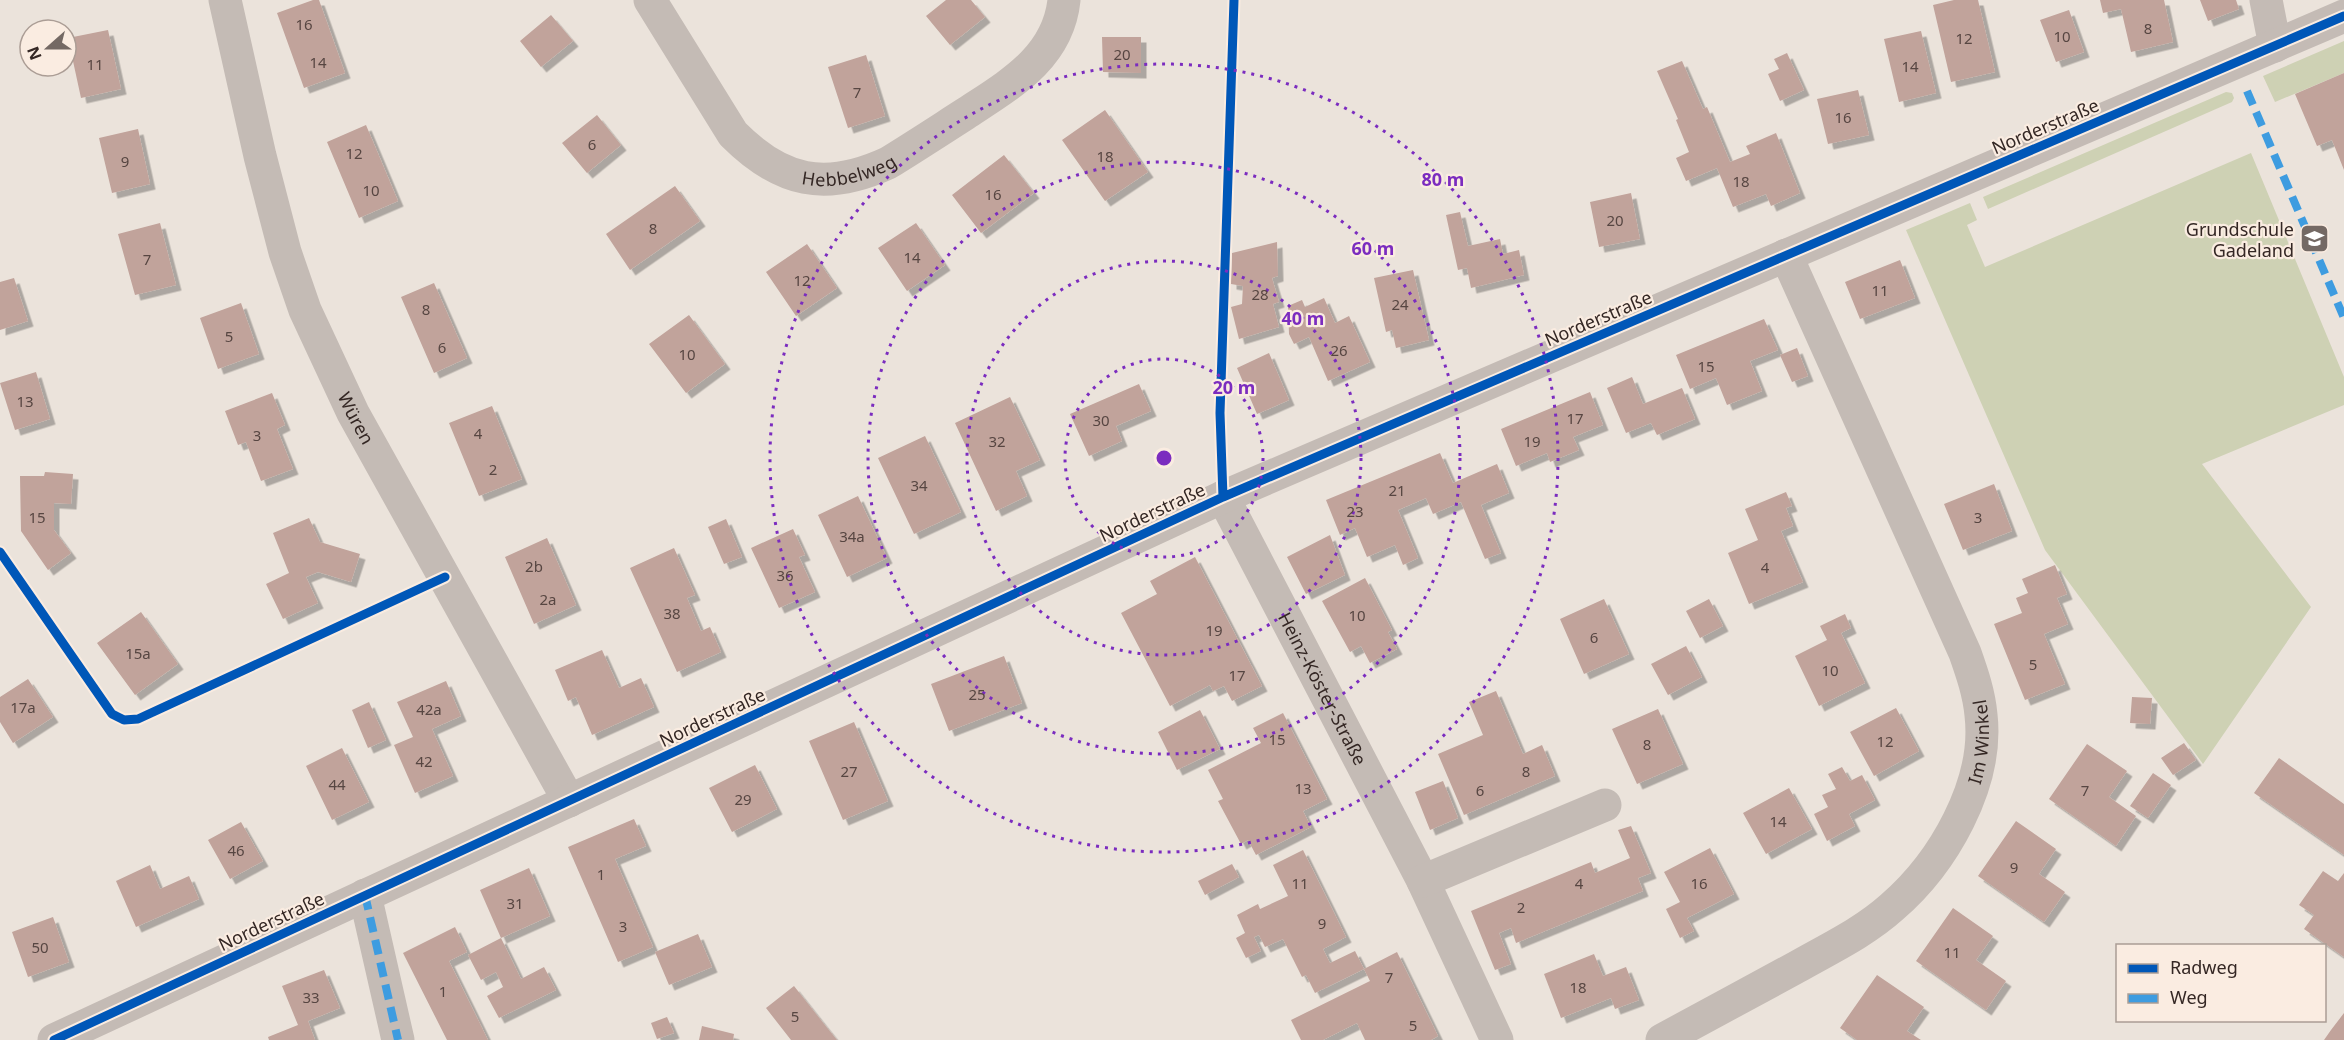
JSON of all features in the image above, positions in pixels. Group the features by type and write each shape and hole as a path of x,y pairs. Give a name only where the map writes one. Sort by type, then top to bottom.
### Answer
{"street":[{"name":"Würen","path":"225,0 260,156 285,252 305,310 353,412 569,801"},
{"name":"Hebbelweg","path":"650,0 733,134 751,152 774,168 795,176 817,180 842,179 865,174 888,163 1017,80 1040,58 1055,34 1064,0"},
{"path":"2266,0 2275,46"},
{"name":"Norderstraße","path":"54,1040 1223,497 2344,16"},
{"name":"Im Winkel","path":"1662,1040 1850,937 1891,908 1926,870 1957,821 1969,795 1982,742 1982,716 1977,685 1965,653 1786,255"},
{"name":"Heinz-Köster-Straße","path":"1223,497 1423,880 1497,1040"},
{"path":"1423,880 1605,805"},
{"path":"365,896 398,1040"}],"green space":[{"path":"2344,41 2344,73 2275,102 2263,76"},
{"path":"2226,92 2232,93 2234,98 2232,102 1988,209 1983,197"},
{"path":"2251,153 2344,377 2344,405 2202,464 2311,607 2203,764 2045,550 1906,230 1970,203 1977,220 1967,225 1985,267"}],"building":[{"path":"319,0 345,73 304,88 277,13"},
{"path":"946,0 971,0 985,17 950,45 926,16"},
{"path":"1954,0 1978,0 1995,72 1951,82 1933,5"},
{"path":"2100,0 2164,0 2173,42 2131,52 2121,9 2103,13"},
{"path":"2200,0 2236,0 2239,9 2208,21"},
{"path":"2069,10 2084,52 2056,62 2040,20"},
{"path":"551,15 573,41 541,67 520,41"},
{"path":"108,30 121,89 81,98 77,78 78,36"},
{"path":"1921,31 1936,93 1899,102 1884,39"},
{"path":"1102,37 1141,37 1141,73 1103,72"},
{"path":"1787,53 1804,90 1780,101 1768,74 1779,69 1774,59"},
{"path":"866,55 885,116 848,128 828,67"},
{"path":"1682,61 1703,109 1707,107 1730,162 1750,154 1746,146 1776,133 1800,193 1771,206 1766,194 1733,207 1717,168 1686,181 1676,158 1689,152 1676,120 1678,119 1657,71"},
{"path":"2344,73 2344,170 2332,140 2317,146 2295,94"},
{"path":"1858,90 1869,135 1828,144 1817,99"},
{"path":"1105,110 1148,172 1105,201 1062,140"},
{"path":"597,115 621,145 587,173 562,143"},
{"path":"366,125 398,201 359,218 327,142"},
{"path":"138,129 150,184 112,193 99,138"},
{"path":"1004,155 1034,193 981,233 952,195"},
{"path":"675,186 700,221 630,270 606,234"},
{"path":"1631,193 1640,239 1599,247 1590,202"},
{"path":"1460,212 1468,246 1500,239 1503,254 1519,250 1524,275 1471,288 1467,268 1458,270 1446,215"},
{"path":"160,223 176,285 135,295 118,234"},
{"path":"916,223 945,265 907,291 878,248"},
{"path":"1277,242 1278,276 1272,278 1279,302 1273,304 1279,327 1239,339 1231,307 1242,304 1243,286 1231,284 1232,253"},
{"path":"807,244 837,288 796,316 766,272"},
{"path":"1900,260 1915,298 1860,319 1845,282"},
{"path":"1413,270 1429,340 1396,348 1392,330 1386,332 1374,278"},
{"path":"14,278 28,321 0,330 0,282"},
{"path":"434,283 467,358 434,373 401,297"},
{"path":"1324,298 1335,323 1349,316 1370,362 1328,381 1309,337 1294,344 1289,334 1288,306 1302,300 1305,307"},
{"path":"241,303 259,354 218,369 200,318"},
{"path":"689,315 725,364 686,393 649,344"},
{"path":"1764,319 1778,350 1750,361 1762,391 1727,405 1716,378 1690,389 1676,355"},
{"path":"1797,348 1808,376 1792,382 1780,355"},
{"path":"1269,353 1289,400 1257,414 1237,368"},
{"path":"36,372 50,419 15,430 0,383"},
{"path":"1632,377 1643,404 1682,388 1695,419 1657,435 1651,423 1626,433 1607,388"},
{"path":"1139,384 1151,411 1116,426 1122,441 1089,456 1070,414"},
{"path":"1590,392 1603,425 1573,437 1579,450 1550,462 1547,453 1516,466 1501,429"},
{"path":"272,393 285,425 277,429 293,469 261,481 246,442 238,445 225,411"},
{"path":"1010,397 1040,460 1016,471 1027,496 996,511 955,423"},
{"path":"492,406 522,479 479,496 449,423"},
{"path":"925,436 961,512 914,534 878,458"},
{"path":"1440,453 1453,483 1497,464 1509,493 1481,505 1501,553 1485,559 1461,502 1433,514 1426,498 1398,510 1418,558 1403,565 1395,545 1367,557 1355,528 1340,535 1326,500"},
{"path":"45,472 73,474 71,504 54,503 54,530 71,553 48,570 21,531 20,476 44,476"},
{"path":"1994,484 2012,531 1963,550 1944,504"},
{"path":"1786,492 1792,506 1786,508 1793,526 1781,531 1803,582 1749,604 1728,553 1758,540 1745,509"},
{"path":"858,496 887,558 847,577 818,515"},
{"path":"309,518 320,542 360,554 351,582 318,572 306,577 318,603 283,619 266,584 289,573 273,533"},
{"path":"726,519 742,557 724,564 708,527"},
{"path":"793,529 805,555 799,557 815,592 779,608 751,548"},
{"path":"1330,535 1345,575 1306,594 1287,557"},
{"path":"547,538 576,605 534,624 505,557"},
{"path":"674,548 695,595 687,598 701,631 710,627 721,652 677,672 630,568"},
{"path":"1195,557 1262,686 1232,701 1224,686 1213,691 1210,685 1170,706 1121,613 1157,594 1150,581"},
{"path":"2055,565 2067,594 2057,598 2068,624 2044,634 2065,684 2025,700 1994,624 2022,613 2016,598 2028,593 2022,579"},
{"path":"1365,578 1392,630 1388,632 1397,649 1370,663 1361,646 1350,652 1322,601"},
{"path":"1604,599 1629,654 1584,674 1560,619"},
{"path":"1709,599 1723,626 1700,638 1686,611"},
{"path":"141,612 178,664 135,695 97,643"},
{"path":"1845,614 1851,628 1841,633 1865,683 1819,706 1795,656 1827,640 1820,626"},
{"path":"1686,646 1702,677 1668,695 1651,664"},
{"path":"602,650 619,688 641,678 654,707 592,735 576,697 568,701 555,670"},
{"path":"1004,656 1022,703 949,731 931,684"},
{"path":"28,679 53,717 13,743 0,722 0,697"},
{"path":"446,681 461,716 432,729 453,776 415,793 394,745 413,737 397,702"},
{"path":"1496,691 1523,754 1542,745 1555,776 1464,815 1438,754 1483,735 1469,702"},
{"path":"2132,697 2152,698 2150,724 2130,723"},
{"path":"369,702 386,740 368,748 352,710"},
{"path":"1896,708 1919,751 1874,776 1850,732"},
{"path":"1658,709 1683,764 1637,784 1612,729"},
{"path":"1200,710 1220,749 1177,770 1158,732"},
{"path":"1283,713 1327,799 1303,811 1311,827 1256,855 1248,840 1241,844 1218,801 1223,799 1208,770 1261,743 1253,728"},
{"path":"854,722 888,801 843,820 809,741"},
{"path":"2184,743 2196,760 2173,775 2161,758"},
{"path":"2087,744 2127,771 2109,797 2136,816 2116,846 2049,799"},
{"path":"342,748 369,802 332,820 306,766"},
{"path":"2279,758 2344,804 2344,855 2254,793"},
{"path":"755,765 777,809 732,832 709,788"},
{"path":"1842,767 1850,781 1862,775 1875,800 1849,814 1855,826 1827,841 1814,814 1828,807 1822,795 1836,789 1828,774"},
{"path":"2153,773 2171,785 2148,818 2130,806"},
{"path":"1443,781 1458,818 1430,830 1415,792"},
{"path":"1789,788 1812,829 1766,854 1743,813"},
{"path":"634,819 646,846 615,859 653,947 618,962 568,847"},
{"path":"2016,821 2056,849 2039,874 2065,892 2044,922 1978,876"},
{"path":"241,822 263,861 230,879 208,840"},
{"path":"1631,826 1651,873 1638,878 1643,891 1516,943 1511,928 1499,933 1511,964 1495,970 1471,911 1591,862 1595,873 1630,858 1618,830"},
{"path":"1710,848 1734,894 1687,918 1694,931 1680,938 1666,909 1680,902 1664,872"},
{"path":"1303,850 1346,937 1323,949 1330,963 1355,951 1364,969 1315,993 1306,975 1302,977 1283,939 1265,947 1259,935 1254,937 1261,951 1246,958 1236,938 1245,933 1237,915 1258,904 1260,909 1288,896 1273,865"},
{"path":"1232,864 1239,877 1205,895 1198,881"},
{"path":"150,865 160,889 189,876 199,899 136,927 116,881"},
{"path":"529,868 550,916 501,938 480,890"},
{"path":"2323,871 2338,881 2344,873 2344,957 2304,929 2314,915 2299,905"},
{"path":"1953,908 1993,936 1976,960 2006,981 1986,1010 1916,961"},
{"path":"53,917 69,962 28,977 12,932"},
{"path":"455,927 467,952 449,961 488,1040 447,1040 403,953"},
{"path":"698,934 712,967 669,985 655,952"},
{"path":"501,938 521,979 544,967 556,990 499,1018 487,996 503,987 496,972 481,980 468,955"},
{"path":"1397,952 1438,1036 1431,1040 1365,1040 1357,1023 1323,1040 1301,1040 1291,1020 1370,981 1364,969"},
{"path":"1594,954 1603,976 1626,967 1639,1000 1615,1009 1611,998 1561,1018 1544,974"},
{"path":"324,970 340,1008 308,1021 315,1040 269,1040 268,1037 298,1025 282,986"},
{"path":"1877,975 1924,1007 1907,1031 1921,1040 1857,1040 1840,1028"},
{"path":"794,986 837,1040 791,1040 766,1008"},
{"path":"2344,1013 2344,1040 2324,1040 2331,1030"},
{"path":"667,1017 674,1033 657,1039 651,1023"},
{"path":"702,1026 734,1034 733,1040 699,1040"}],"marked path":[{"path":"2247,91 2344,318"},
{"path":"365,895 398,1040"}],"cycle path":[{"path":"1223,497 1220,413 1234,0"},
{"path":"54,1040 1223,497 2344,16"},
{"path":"0,552 112,714 124,720 138,719 445,577"}],"place":[{"name":"Grundschule Gadeland","path":"2315,239"}]}
